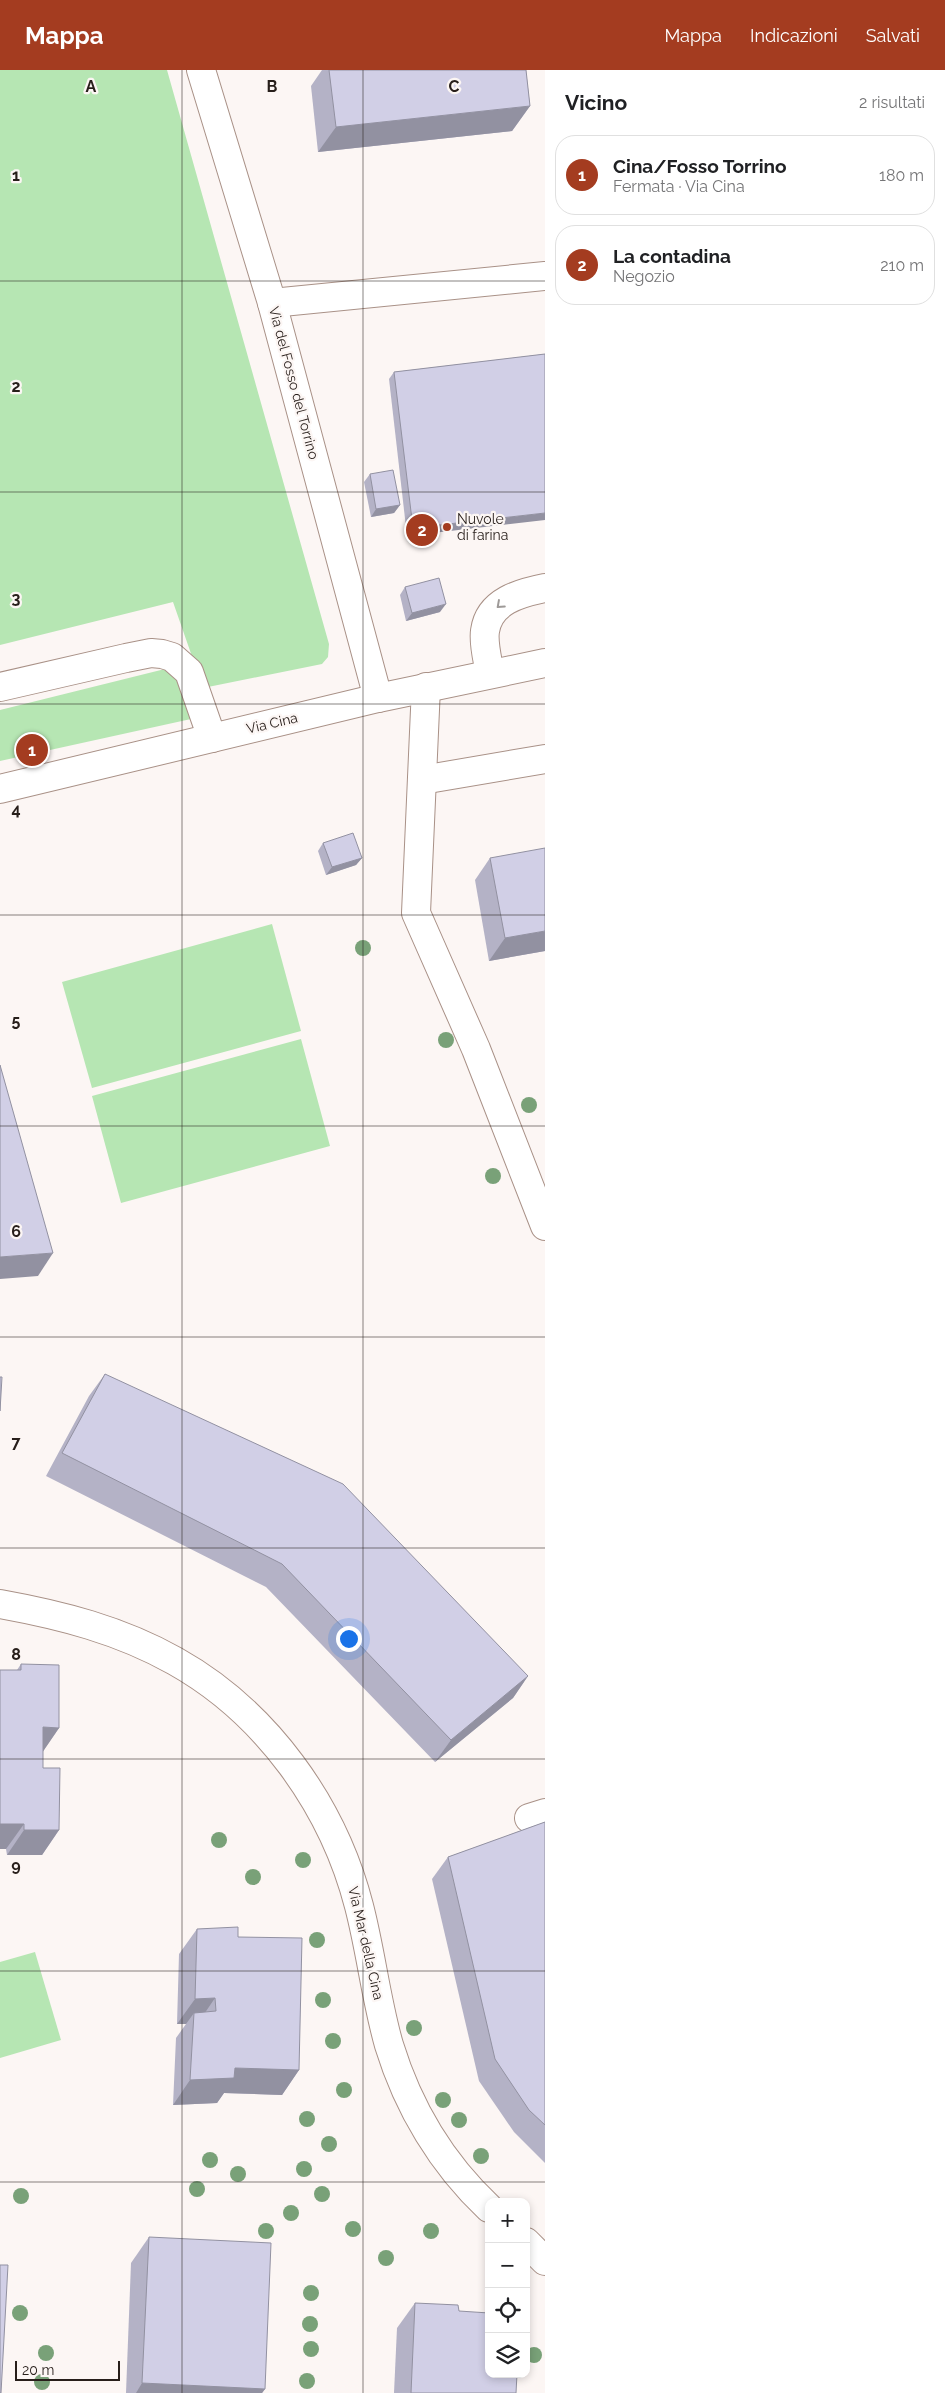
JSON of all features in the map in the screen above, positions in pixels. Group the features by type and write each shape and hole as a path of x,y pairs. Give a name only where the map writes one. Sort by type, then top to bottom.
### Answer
{"street":[{"name":"Via del Fosso del Torrino","path":"201,70 272,303 378,698"},
{"path":"272,303 545,276"},
{"path":"490,674 485,629 491,615 503,602 511,597 545,588"},
{"path":"0,687 126,658 151,653 162,654 172,657 189,672 212,738"},
{"name":"Via Cina","path":"0,789 378,698 545,663"},
{"path":"426,687 416,913 479,1056 545,1226"},
{"path":"422,780 545,759"},
{"name":"Via Mar della Cina","path":"0,1604 55,1614 93,1625 174,1660 216,1688 237,1705 285,1757 318,1805 339,1846 359,1903 389,2044 414,2107 438,2149 466,2185 485,2204"},
{"path":"527,2243 545,2261"}],"green space":[{"path":"0,70 167,70 329,644 328,657 322,664 203,688 173,602 0,645"},
{"path":"177,666 191,719 0,761 0,710"},
{"path":"272,924 301,1031 92,1088 62,982"},
{"path":"301,1039 330,1146 121,1203 92,1096"},
{"path":"35,1952 61,2040 0,2058 0,1962"}],"building":[{"path":"329,70 526,70 530,106 336,127"},
{"path":"545,354 545,513 413,528 394,372"},
{"path":"393,470 400,505 376,509 370,474"},
{"path":"439,578 446,604 412,613 405,587"},
{"path":"353,833 362,858 332,867 323,843"},
{"path":"545,848 545,931 505,938 490,858"},
{"path":"0,1065 53,1253 0,1257"},
{"path":"105,1374 343,1484 528,1676 451,1740 282,1564 62,1453"},
{"path":"0,1377 2,1377 0,1411"},
{"path":"21,1664 59,1665 59,1728 43,1727 43,1768 60,1768 59,1830 24,1830 24,1824 0,1824 0,1670 21,1670"},
{"path":"545,1822 545,2125 529,2110 495,2059 448,1857"},
{"path":"238,1927 238,1937 302,1938 299,2070 235,2068 234,2078 190,2080 194,2013 216,2011 215,1998 195,1999 197,1929"},
{"path":"149,2237 271,2243 265,2389 142,2383"},
{"path":"0,2265 8,2265 1,2393 0,2393"},
{"path":"415,2303 458,2305 459,2311 485,2313 485,2378 517,2378 516,2393 411,2393"}],"place":[{"name":"Nuvole di farina","path":"447,527"},
{"name":"La contadina","path":"422,530"},
{"name":"Cina/Fosso Torrino","path":"32,750"}]}
